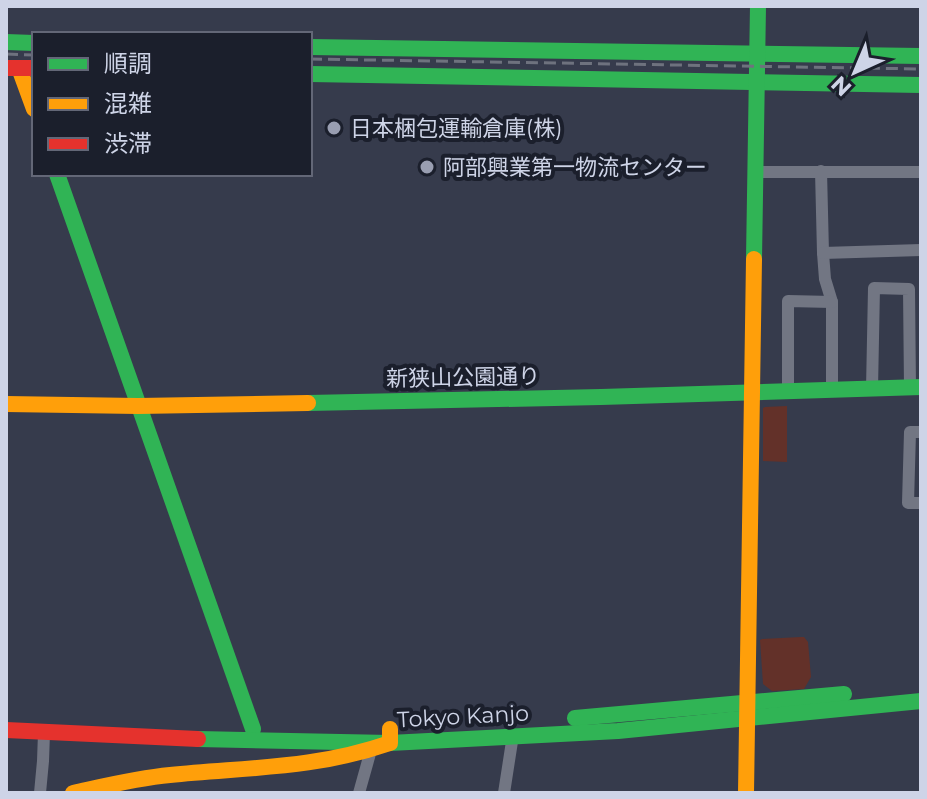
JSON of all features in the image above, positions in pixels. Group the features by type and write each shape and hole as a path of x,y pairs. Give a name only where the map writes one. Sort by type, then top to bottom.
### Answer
{"main road":[{"path":"746,793 758,6"},
{"path":"6,42 32,43"},
{"path":"312,47 921,56"},
{"path":"20,68 32,103"},
{"path":"312,74 921,85"},
{"path":"58,176 253,729"},
{"name":"新狭山公園通り","path":"6,404 138,406 915,387"},
{"name":"Tokyo Kanjo","path":"6,719 390,736 513,735 618,731 921,688"},
{"name":"Tokyo Kanjo","path":"6,730 305,742 466,727 921,701"},
{"path":"73,793 115,789 168,775 306,764 371,750 390,736"}],"street":[{"path":"821,171 825,279 832,302 832,390"},
{"path":"755,172 921,172"},
{"path":"823,253 921,250"},
{"path":"872,389 874,288 909,289 915,387"},
{"path":"788,392 788,301 832,302"},
{"path":"921,432 910,432 915,467 908,503 921,503"},
{"path":"40,793 44,733"},
{"path":"504,793 513,735"},
{"path":"305,742 306,764"},
{"path":"359,793 371,750"}],"shaded area":[{"path":"787,406 787,462 763,461 763,408"},
{"path":"804,637 808,642 811,677 804,689 772,691 763,684 760,640"}],"railway":[{"path":"6,54 32,55"},
{"path":"312,59 921,69"}],"traffic: fast":[{"path":"754,259 758,6"},
{"path":"6,42 32,43"},
{"path":"312,47 921,56"},
{"path":"312,74 921,85"},
{"path":"58,176 253,729"},
{"path":"308,403 921,387"},
{"path":"575,718 844,694"},
{"path":"198,739 390,743 618,731 921,701"}],"traffic: slow":[{"path":"19,68 32,104"},
{"path":"746,793 754,259"},
{"path":"6,404 138,406 308,403"},
{"path":"73,793 158,776 281,766 335,758 390,743 390,729"}],"traffic: jam":[{"path":"6,68 32,68"},
{"path":"6,730 198,739"}],"place":[{"name":"日本梱包運輸倉庫(株)","path":"334,128"},
{"name":"阿部興業第一物流センター","path":"427,167"}]}
